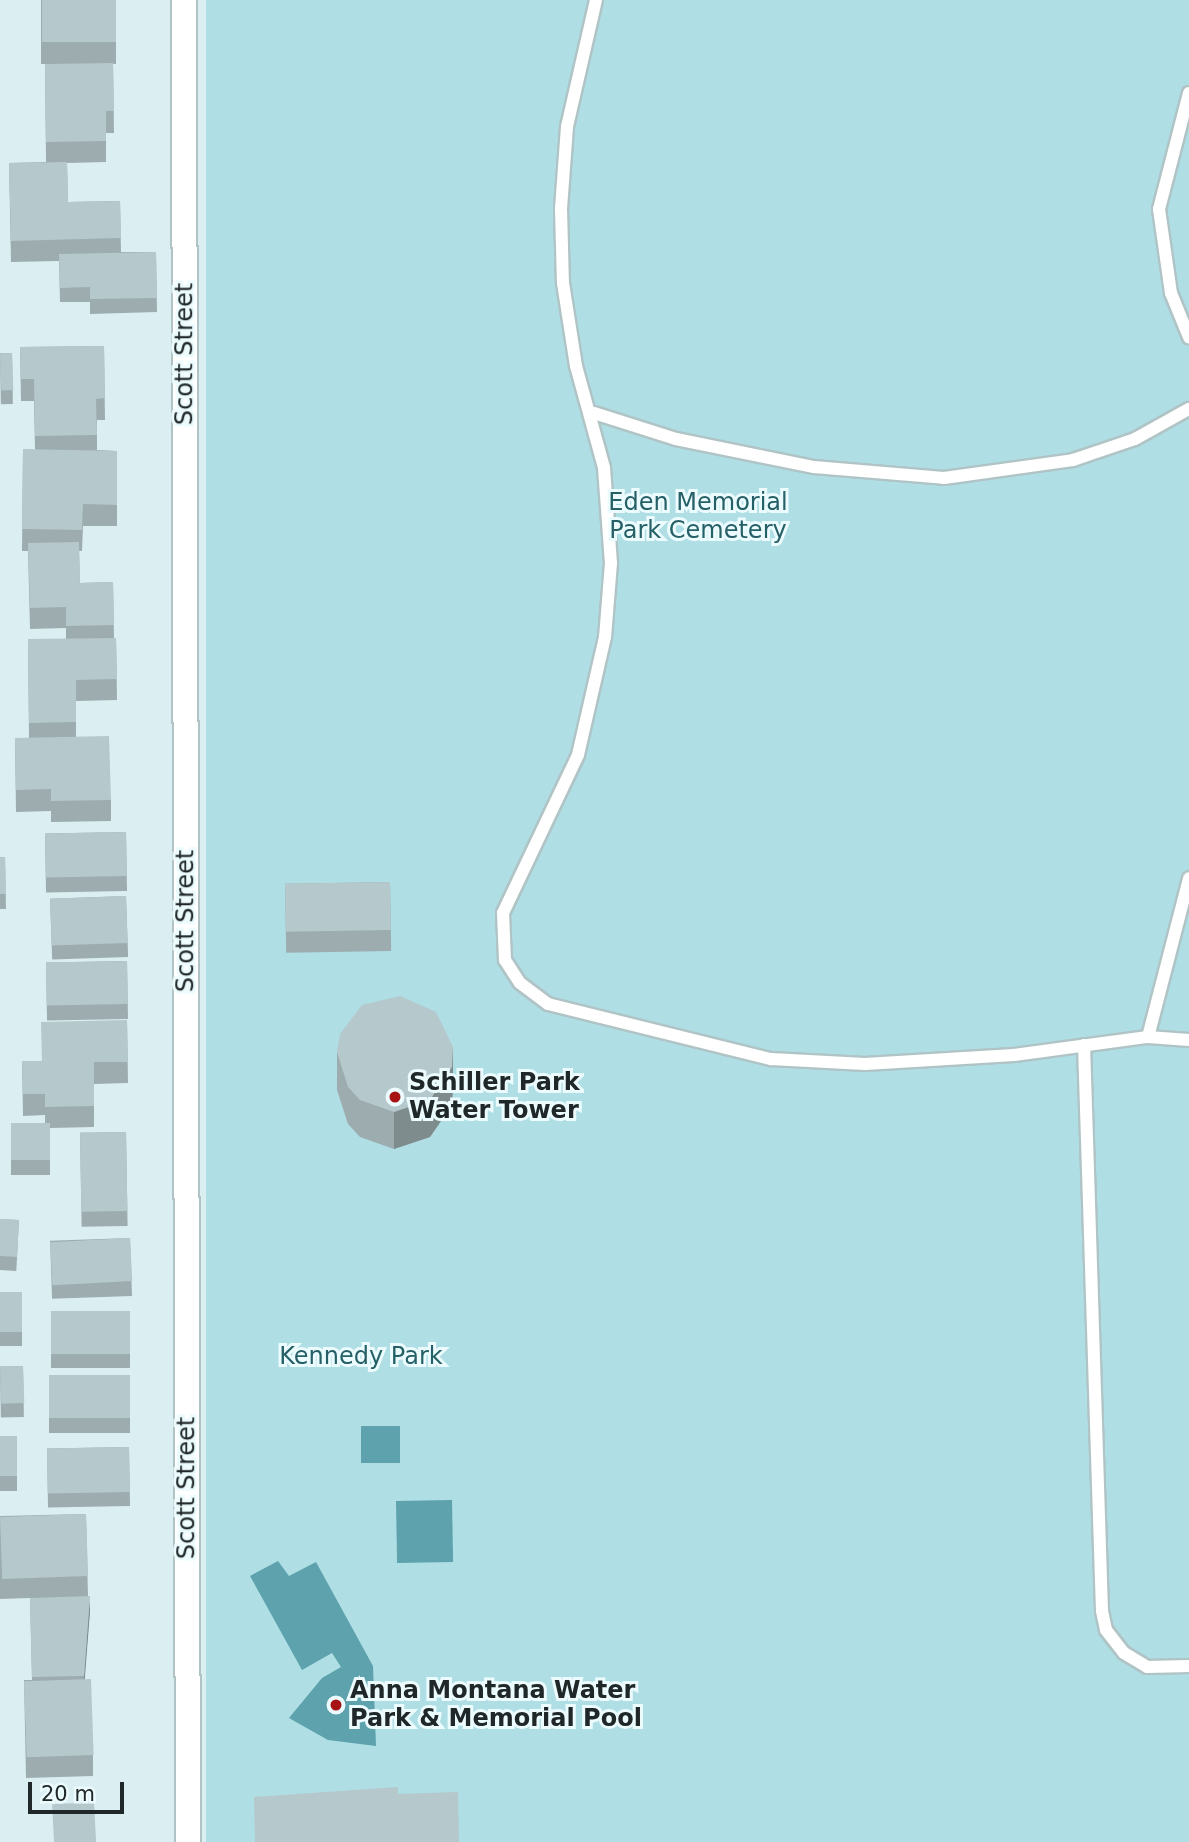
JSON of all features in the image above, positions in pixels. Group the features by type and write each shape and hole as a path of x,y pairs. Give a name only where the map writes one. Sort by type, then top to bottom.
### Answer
{"street":[{"name":"Scott Street","path":"184,0 187,1842"}],"lane":[{"path":"596,0 567,127 561,209 573,352 594,413 611,563 605,637 578,755 503,913 500,941 520,983 548,1004 607,1024 771,1059 865,1064 1148,1037 1189,1040"},
{"path":"1189,93 1160,209 1171,293 1189,337"},
{"path":"594,413 676,439 814,467 944,478 1073,460 1135,439 1189,409"},
{"path":"1148,1037 1189,877"},
{"path":"1084,1045 1102,1611 1106,1630 1124,1653 1147,1667 1189,1666"}],"green space":[{"name":"Eden Memorial Park Cemetery","path":"206,0 1189,0 1189,1842 206,1842"}],"shaded area":[{"path":"361,1426 400,1426 400,1463 361,1463"},
{"path":"452,1500 453,1562 397,1563 396,1501"},
{"path":"278,1561 289,1576 316,1562 373,1666 376,1746 328,1740 289,1718 322,1678 341,1667 332,1653 302,1670 250,1576"}],"building":[{"path":"42,0 116,0 116,42 42,42"},
{"path":"113,63 114,111 106,111 106,141 46,142 45,64"},
{"path":"67,162 68,202 120,201 121,238 11,241 9,163"},
{"path":"156,252 157,298 90,299 90,287 60,288 59,254"},
{"path":"104,346 105,398 96,399 97,435 35,436 34,379 21,379 20,347"},
{"path":"0,353 12,353 13,390 1,390"},
{"path":"23,449 117,451 117,505 83,504 82,530 22,529"},
{"path":"79,542 80,583 113,582 114,625 66,626 66,607 30,608 28,543"},
{"path":"116,638 117,679 76,680 76,722 29,723 28,639"},
{"path":"109,736 111,800 51,801 51,789 16,790 15,738"},
{"path":"126,832 127,876 46,877 45,833"},
{"path":"0,857 5,857 6,894 0,894"},
{"path":"390,882 391,930 286,932 285,884"},
{"path":"126,896 128,943 52,946 50,899"},
{"path":"127,961 128,1004 47,1005 46,962"},
{"path":"400,996 436,1012 453,1047 452,1067 430,1100 394,1112 360,1100 348,1087 337,1052 340,1034 362,1005"},
{"path":"127,1020 128,1062 94,1062 94,1106 45,1107 45,1094 23,1094 22,1061 42,1061 41,1022"},
{"path":"11,1123 50,1123 50,1160 11,1160"},
{"path":"126,1132 127,1211 81,1212 80,1133"},
{"path":"0,1219 19,1220 17,1257 0,1256"},
{"path":"130,1238 132,1281 52,1285 50,1242"},
{"path":"0,1292 22,1292 22,1332 0,1332"},
{"path":"51,1311 130,1311 130,1354 51,1354"},
{"path":"23,1366 24,1403 1,1404 0,1367"},
{"path":"49,1375 130,1375 130,1418 49,1418"},
{"path":"0,1436 17,1436 17,1476 0,1476"},
{"path":"129,1447 130,1492 48,1493 47,1448"},
{"path":"86,1514 88,1576 2,1579 0,1517"},
{"path":"90,1596 84,1676 32,1677 30,1598"},
{"path":"91,1679 94,1755 27,1757 24,1681"},
{"path":"398,1787 398,1794 458,1792 459,1842 255,1842 254,1797"},
{"path":"94,1802 96,1842 54,1842 52,1804"}],"place":[{"name":"Schiller Park Water Tower","path":"395,1097"},
{"name":"Anna Montana Water Park & Memorial Pool","path":"336,1705"}],"park label":[{"name":"Kennedy Park","path":"361,1357"}]}
